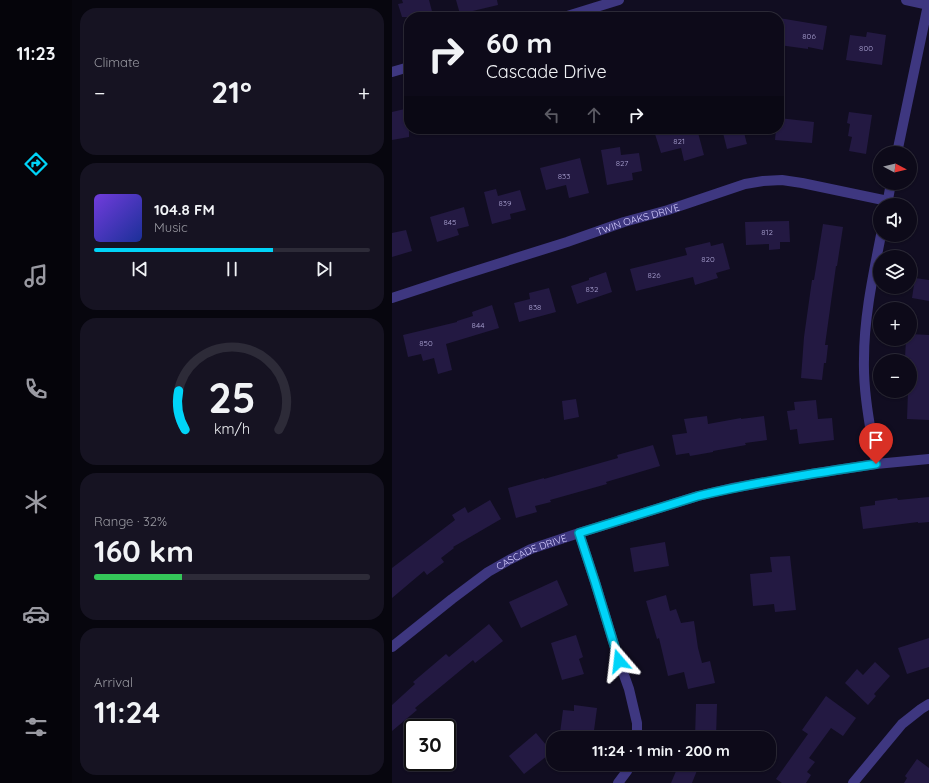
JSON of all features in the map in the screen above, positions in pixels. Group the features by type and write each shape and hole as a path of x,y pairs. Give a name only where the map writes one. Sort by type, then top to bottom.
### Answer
{"street":[{"path":"580,12 619,0"},
{"path":"899,146 929,3 906,0"},
{"path":"392,72 404,68"},
{"name":"TWIN OAKS DRIVE","path":"392,298 456,276 567,242 624,222 668,210 745,184 782,180 802,183 873,200"},
{"path":"876,464 865,390 864,360 870,290 880,242"},
{"name":"CASCADE DRIVE","path":"392,647 488,572 531,549 698,496 732,488 876,464 929,458"},
{"path":"579,533 629,689 637,724 637,731"},
{"path":"854,783 902,724 921,708 929,704"},
{"path":"618,783 627,771"}],"building":[{"path":"402,0 429,0 432,12 404,12 404,17 402,17 398,4 403,3"},
{"path":"456,0 497,0 498,5 468,12 459,12"},
{"path":"784,19 827,26 823,50 808,47 808,49 784,46"},
{"path":"867,32 886,35 882,65 846,60 850,35 866,37"},
{"path":"404,109 404,134 409,134 409,137 392,140 392,112"},
{"path":"849,112 872,115 866,154 849,151 852,137 848,136 850,124 847,123"},
{"path":"784,119 814,122 812,143 775,140 776,134 784,134"},
{"path":"655,134 698,134 704,155 684,161 681,148 661,153"},
{"path":"723,134 744,134 747,144 727,149"},
{"path":"620,147 621,155 639,153 642,171 632,173 633,180 607,185 601,150"},
{"path":"580,158 589,193 569,198 566,185 546,190 540,168"},
{"path":"496,189 498,196 520,190 526,210 510,214 511,219 492,224 484,192"},
{"path":"464,207 469,226 457,229 459,235 437,242 430,217"},
{"path":"789,221 790,242 780,242 780,249 769,250 769,244 746,245 745,222"},
{"path":"823,224 843,227 825,345 828,345 822,380 801,378 804,337 812,280 814,280"},
{"path":"406,230 412,251 392,257 392,233"},
{"path":"710,242 711,246 723,243 730,269 716,273 718,278 695,285 693,277 636,291 630,269 687,255 685,248"},
{"path":"606,272 612,292 577,304 571,286"},
{"path":"917,278 929,280 929,301 912,298 913,294 917,294"},
{"path":"549,288 556,312 519,322 514,303 530,299 529,293"},
{"path":"492,305 499,328 446,344 452,370 438,374 434,358 423,361 421,354 408,357 403,335 457,322 473,316 472,312"},
{"path":"917,334 929,335 929,420 907,419 908,398 917,398 917,354 905,354 906,346 917,346"},
{"path":"576,399 579,417 564,420 562,401"},
{"path":"816,400 818,419 832,418 834,440 799,444 797,429 790,430 787,411 795,410 794,402"},
{"path":"707,416 708,424 741,418 764,416 767,440 745,443 746,445 690,456 689,453 676,455 672,435 687,433 684,419"},
{"path":"653,445 660,466 606,482 607,484 550,500 551,502 535,506 537,512 516,518 508,488 618,458 617,455"},
{"path":"929,497 929,522 863,529 860,507 875,505 875,501 897,498 898,500"},
{"path":"490,500 501,519 453,547 454,548 441,558 444,562 427,575 424,571 392,598 392,568 455,520 452,515 465,507 468,513"},
{"path":"665,542 669,566 634,572 630,548"},
{"path":"790,556 796,610 775,612 774,604 753,606 750,574 772,572 770,557"},
{"path":"557,580 568,605 521,628 509,602"},
{"path":"666,595 670,611 676,609 681,623 694,621 702,663 710,661 715,683 688,689 684,672 668,676 659,638 657,639 646,601"},
{"path":"489,624 503,641 475,663 473,660 415,708 417,710 406,719 404,719 404,721 392,731 392,705 415,684 413,682 446,654 449,657"},
{"path":"576,635 583,657 579,659 584,674 562,680 551,643"},
{"path":"929,638 929,667 907,674 898,648"},
{"path":"875,662 890,676 874,694 876,696 868,705 845,683 857,669 863,675"},
{"path":"826,696 856,718 843,736 831,728 809,758 815,762 807,772 811,775 806,783 782,783 776,779 808,734 802,730"},
{"path":"696,704 717,704 716,731 695,731"},
{"path":"574,705 597,708 594,731 560,731 563,710 574,711"},
{"path":"536,733 546,745 546,757 524,774 509,756"},
{"path":"917,759 929,768 929,783 904,783 907,778 905,776"},
{"path":"676,771 697,771 692,783 671,783"}],"route":[{"path":"619,661 579,533 709,493 817,473 876,464"}]}
